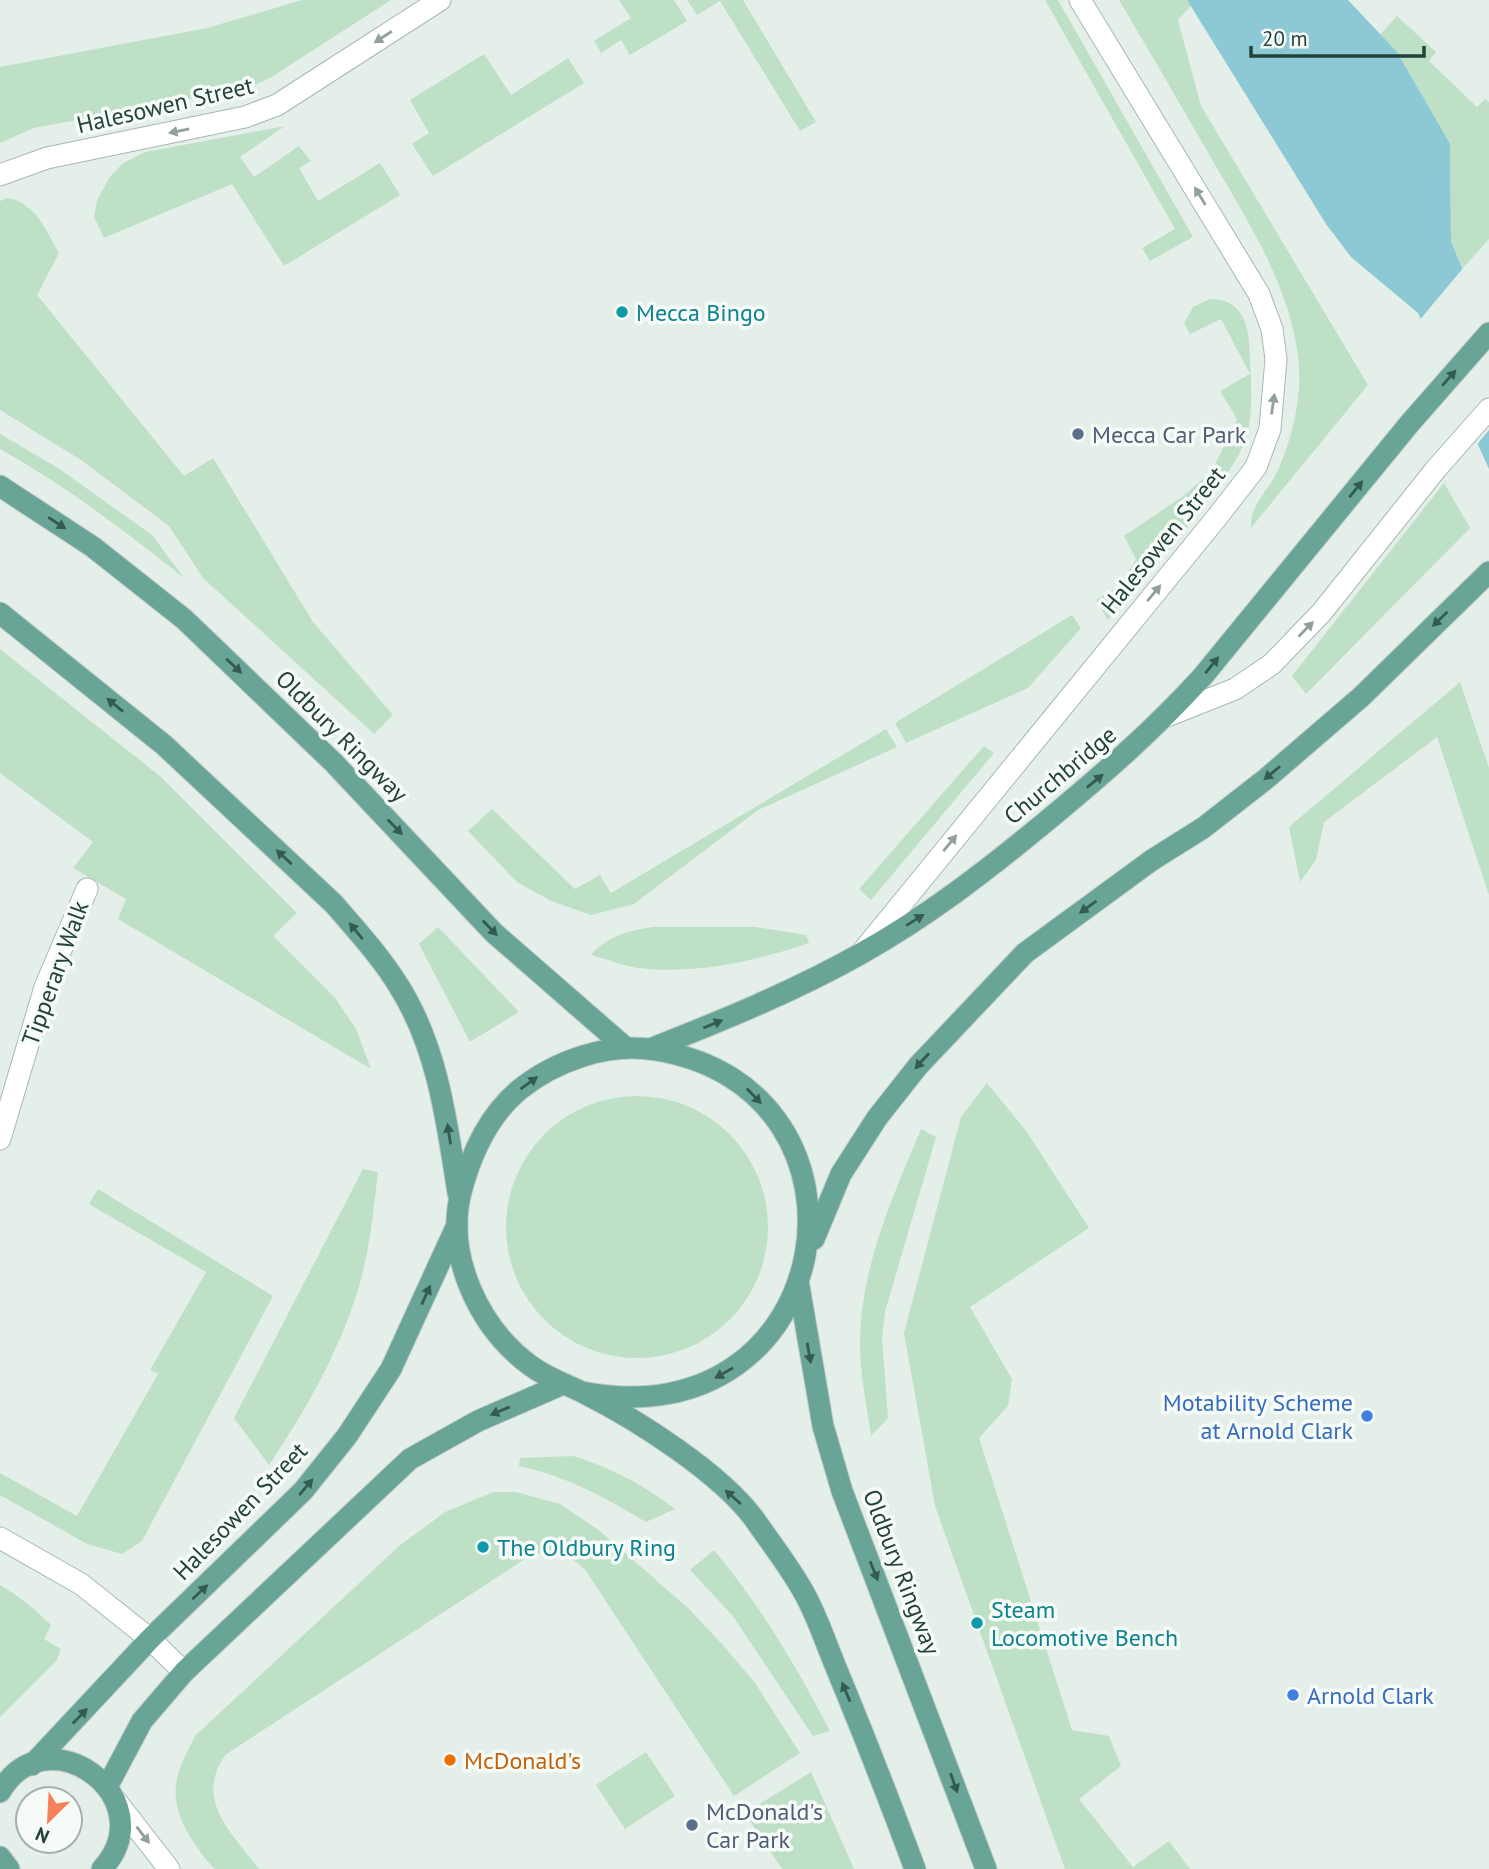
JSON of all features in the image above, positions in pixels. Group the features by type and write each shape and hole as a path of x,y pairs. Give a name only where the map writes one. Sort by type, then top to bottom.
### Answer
{"main road":[{"name":"Churchbridge","path":"649,1049 720,1021 862,953 961,892 1107,771 1167,716 1212,666 1410,424 1489,333"},
{"name":"Oldbury Ringway","path":"0,486 93,547 184,619 334,763 494,933 626,1048"},
{"path":"807,1256 841,1174 877,1118 918,1066 981,997 1025,953 1152,860 1203,828 1268,778 1361,697 1489,572"},
{"name":"Oldbury Ringway","path":"0,613 164,745 334,904 400,988 426,1042 445,1108 459,1202 458,1224 463,1266 489,1324 530,1366 681,1452 747,1509 805,1593 873,1755 915,1869"},
{"name":"Oldbury Ringway","path":"459,1202 470,1158 495,1115 516,1093 541,1074 569,1059 626,1048 687,1056 723,1072 747,1089 786,1134 803,1177 810,1217 807,1256 799,1286 784,1315 765,1341 728,1371 690,1390 643,1399 572,1388"},
{"name":"Halesowen Street","path":"0,1793 18,1772 32,1765 150,1639 278,1518 347,1436 391,1369 458,1224"},
{"name":"Oldbury Ringway","path":"799,1286 823,1426 842,1490 986,1869"},
{"path":"102,1869 118,1841 112,1794 142,1721 184,1672 410,1459 478,1421 572,1388"},
{"path":"32,1765 54,1760 87,1768 112,1794"},
{"path":"0,1857 9,1869"}],"street":[{"name":"Halesowen Street","path":"0,176 47,158 245,117 267,109 327,74 440,0"},
{"name":"Halesowen Street","path":"862,953 1218,516 1256,467 1270,429 1276,359 1272,329 1259,294 1080,0"},
{"path":"1167,716 1235,689 1272,664 1322,612 1436,469 1489,409"},
{"name":"Tipperary Walk","path":"0,1139 45,987 87,889"},
{"path":"0,1538 81,1584 150,1639 184,1672"},
{"path":"112,1794 169,1869"}],"green space":[{"path":"302,0 391,0 270,78 248,88 34,128 0,143 0,67 207,28"},
{"path":"619,0 674,0 687,21 630,55 621,40 601,53 594,41 631,18"},
{"path":"687,0 743,0 816,122 800,131 720,1 697,15"},
{"path":"1045,0 1058,0 1193,237 1150,261 1142,248 1175,229"},
{"path":"1119,0 1187,0 1191,6 1178,20 1201,106 1368,385 1251,528 1253,513 1277,472 1294,422 1299,369 1288,311 1252,228"},
{"path":"1397,16 1436,52 1429,61 1477,107 1485,99 1489,102 1489,239 1463,268 1451,241 1450,144 1379,36"},
{"path":"484,54 511,95 568,58 584,83 433,176 412,144 429,133 410,100"},
{"path":"285,126 240,157 254,177 299,146 311,161 299,168 318,201 380,163 400,195 284,266 232,184 104,238 94,217 97,200 110,177 122,164 145,152"},
{"path":"7,198 25,205 39,218 59,253 37,295 184,476 213,458 313,622 393,715 374,734 203,578 169,526 81,460 0,410 0,201"},
{"path":"1210,299 1219,299 1233,305 1246,323 1251,386 1248,431 1241,450 1209,500 1108,620 1096,600 1120,585 1136,559 1124,536 1182,497 1212,471 1237,419 1220,391 1250,374 1221,319 1190,334 1184,323 1193,307"},
{"path":"0,434 58,468 152,535 184,578 95,510 0,449"},
{"path":"1444,483 1470,528 1306,694 1292,676"},
{"path":"1072,615 1081,628 1028,688 906,743 895,723"},
{"path":"0,649 161,777 297,913 273,936 335,998 356,1029 371,1069 118,919 126,899 73,868 93,842 0,773"},
{"path":"1460,682 1489,768 1489,895 1437,737 1324,822 1316,860 1300,882 1289,827"},
{"path":"886,729 897,747 758,810 634,904 591,915 551,901 517,882 468,831 492,809 575,889 600,875 611,893"},
{"path":"984,746 994,753 871,900 859,889"},
{"path":"438,927 519,1012 470,1042 419,944"},
{"path":"653,927 755,927 806,935 809,943 747,961 681,970 638,968 591,955 619,935"},
{"path":"987,1083 1027,1132 1089,1228 970,1307 1012,1379 1008,1406 979,1438 1072,1730 1109,1736 1121,1766 1079,1799 1133,1867 1169,1841 1190,1869 1065,1869 935,1506 904,1333 961,1117"},
{"path":"624,1096 650,1096 675,1101 699,1111 730,1134 753,1165 763,1189 768,1227 763,1265 753,1289 730,1320 699,1343 675,1353 650,1358 624,1358 599,1353 575,1343 544,1320 521,1289 511,1265 506,1240 506,1214 511,1189 521,1165 544,1134 575,1111 599,1101"},
{"path":"921,1129 936,1137 885,1312 882,1338 888,1418 871,1436 860,1356 865,1289 880,1234"},
{"path":"363,1169 378,1172 360,1284 338,1343 318,1385 269,1465 234,1418"},
{"path":"98,1189 273,1296 142,1541 122,1554 87,1544 0,1495 0,1473 77,1516 158,1374 150,1370 206,1272 89,1204"},
{"path":"573,1456 626,1478 675,1509 646,1522 585,1488 519,1466 520,1458"},
{"path":"493,1492 516,1492 560,1504 600,1531 688,1608 722,1644 755,1683 800,1753 734,1796 586,1571 567,1556 540,1553 531,1555 225,1755 216,1772 213,1787 215,1802 228,1829 259,1869 215,1869 205,1859 183,1824 176,1798 178,1774 196,1735 399,1546 445,1512"},
{"path":"714,1550 777,1637 830,1731 813,1736 732,1615 690,1570"},
{"path":"0,1585 51,1625 44,1639 61,1649 56,1661 0,1717"},
{"path":"646,1752 675,1796 625,1829 596,1785"},
{"path":"811,1772 854,1869 782,1869 745,1813"}],"water":[{"path":"1187,0 1348,0 1397,52 1450,144 1451,241 1489,332 1489,469 1418,313 1351,257 1326,224"}],"pier":[{"path":"1464,267 1489,324 1489,430 1475,447 1418,322"}],"place":[{"name":"Mecca Bingo","path":"622,312"},
{"name":"Mecca Car Park","path":"1078,434"},
{"name":"Motability Scheme at Arnold Clark","path":"1367,1416"},
{"name":"The Oldbury Ring","path":"483,1547"},
{"name":"Steam Locomotive Bench","path":"977,1623"},
{"name":"Arnold Clark","path":"1293,1695"},
{"name":"McDonald's","path":"450,1760"},
{"name":"McDonald's Car Park","path":"692,1825"}]}
